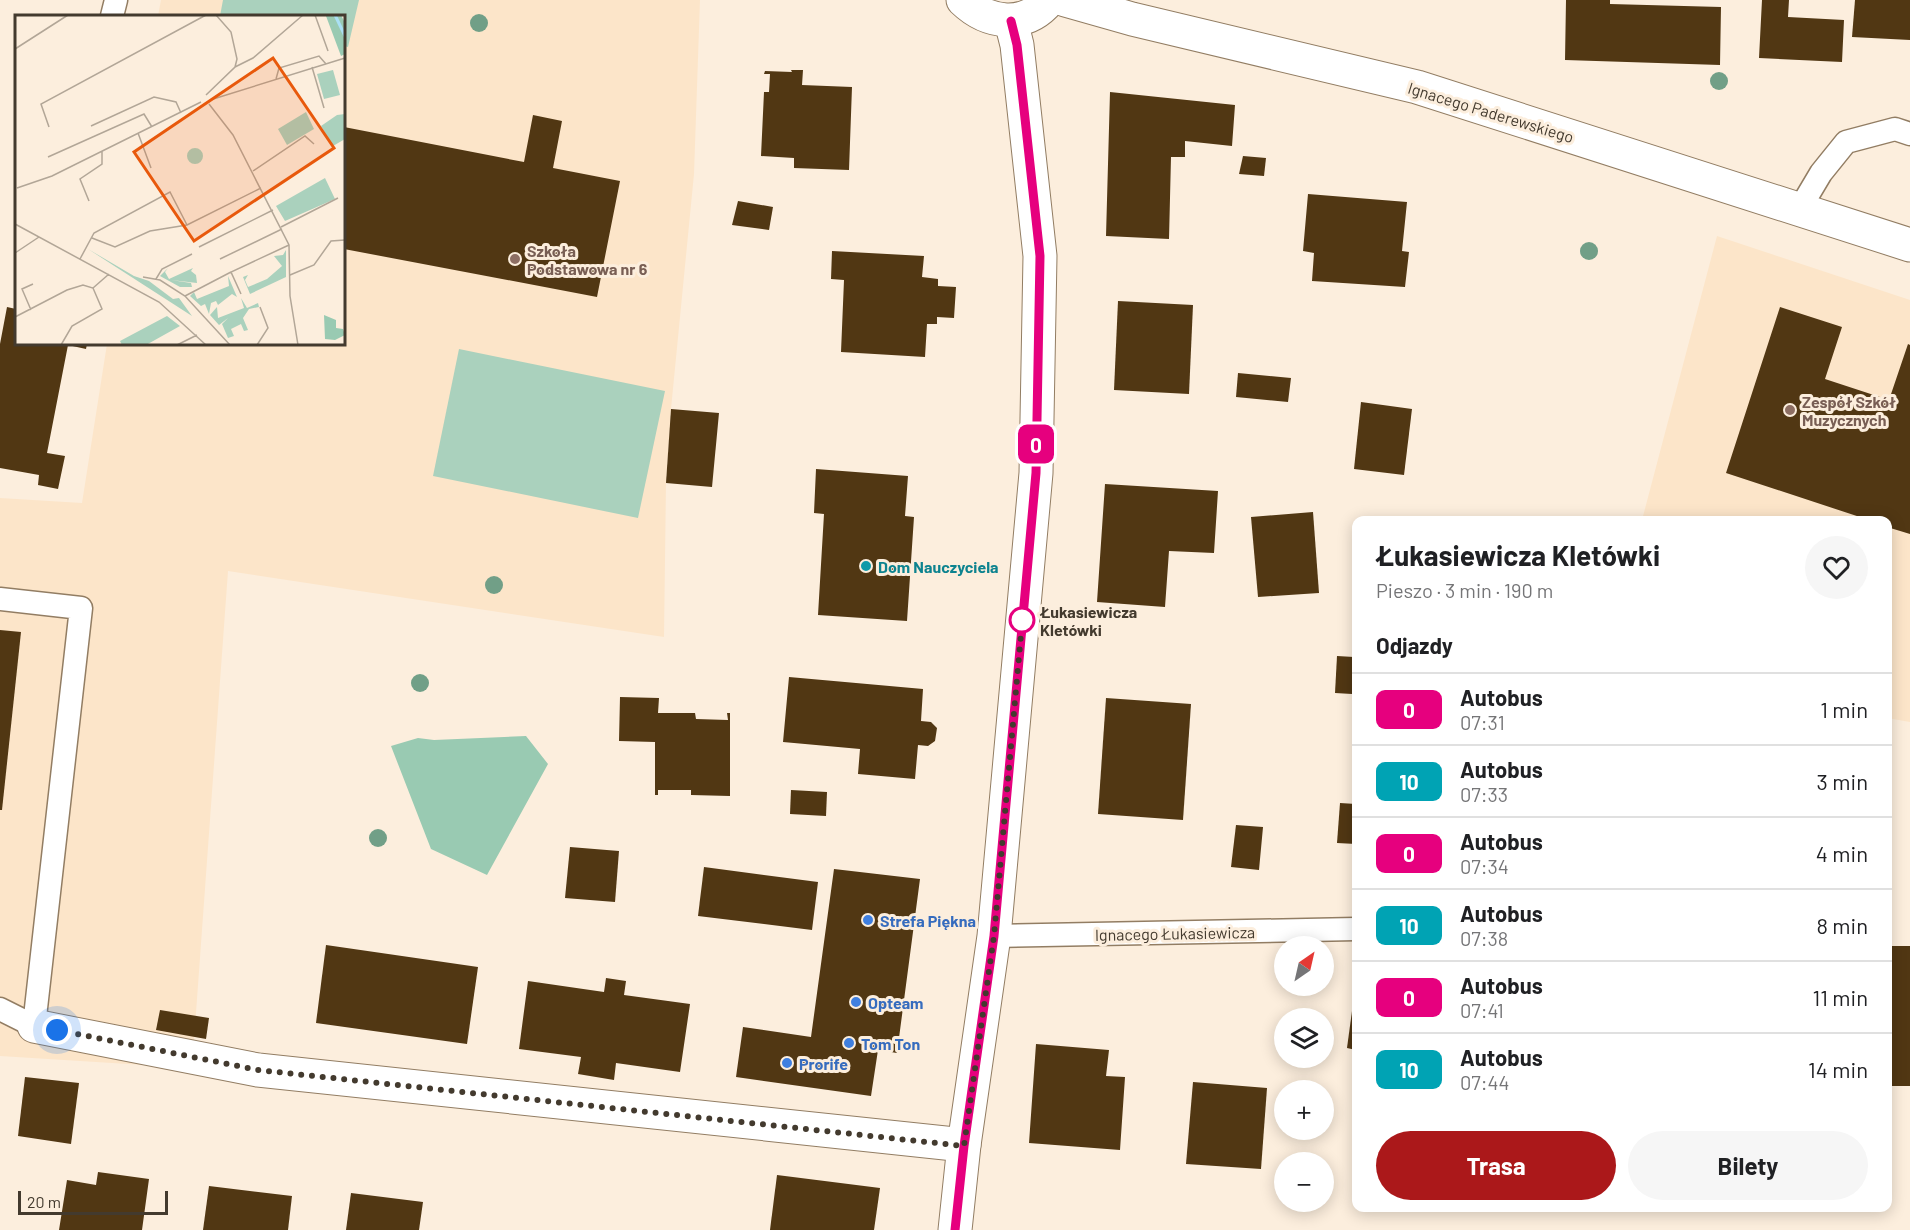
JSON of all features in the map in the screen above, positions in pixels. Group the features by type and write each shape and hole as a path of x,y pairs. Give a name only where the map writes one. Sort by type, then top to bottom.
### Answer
{"street":[{"path":"963,0 984,16 1011,21 1028,16 1042,8 1048,0"},
{"name":"Ignacego Paderewskiego","path":"1065,0 1132,19 1417,87 1910,244"},
{"path":"955,1230 964,1146 994,936 1036,473 1040,256 1017,45 1011,21"},
{"path":"34,1026 258,1070 964,1146"}],"lane":[{"path":"112,15 116,0"},
{"path":"1799,210 1821,173 1846,142 1895,129 1910,134"},
{"path":"0,600 81,608 34,1026 0,1009"},
{"name":"Ignacego Łukasiewicza","path":"994,936 1352,929"}],"shaded area":[{"name":"Szkoła Podstawowa nr 6","path":"161,0 700,0 694,174 666,483 664,637 228,571 192,1068 0,1056 0,498 82,503 107,345 345,345 345,15 158,15"},
{"name":"Zespół Szkół Muzycznych","path":"1717,236 1910,300 1910,722 1892,719 1892,516 1643,516"}],"green space":[{"path":"223,0 359,0 348,47 345,46 345,15 220,15"},
{"path":"459,349 665,391 638,518 433,476"},
{"path":"526,736 548,764 487,875 431,849 391,746 418,738 434,740"}],"building":[{"path":"1566,0 1610,0 1610,4 1721,7 1720,65 1565,60"},
{"path":"1762,0 1789,0 1788,17 1844,20 1842,62 1759,58"},
{"path":"1855,0 1910,0 1910,40 1852,37"},
{"path":"791,70 803,70 802,85 852,87 849,170 794,168 794,158 761,156 764,92 769,92 770,74 764,74 765,71 792,72"},
{"path":"1110,92 1235,105 1232,146 1185,141 1185,157 1171,157 1169,239 1106,236"},
{"path":"533,115 562,121 553,168 620,181 597,297 345,249 345,127 524,162"},
{"path":"1243,156 1266,158 1264,176 1239,174"},
{"path":"1308,194 1407,202 1402,251 1409,252 1405,287 1312,281 1314,253 1303,251"},
{"path":"738,201 773,207 769,230 732,225"},
{"path":"832,251 924,256 922,277 938,279 938,286 956,287 954,318 937,317 937,324 927,324 925,357 841,352 844,280 831,279"},
{"path":"1118,301 1193,305 1189,394 1114,390"},
{"path":"7,307 15,309 15,345 68,345 47,453 65,456 58,489 38,485 39,475 0,468 0,344"},
{"path":"1780,307 1842,327 1825,379 1889,400 1908,344 1910,345 1910,534 1892,529 1892,516 1857,516 1726,473"},
{"path":"68,345 87,345 86,349"},
{"path":"1238,373 1291,378 1288,402 1236,397"},
{"path":"1361,402 1412,409 1404,475 1354,469"},
{"path":"671,409 719,413 712,487 666,483"},
{"name":"Dom Nauczyciela","path":"816,469 908,476 905,516 914,517 907,621 818,615 824,514 814,513"},
{"path":"1105,484 1218,491 1214,553 1169,551 1165,607 1097,602"},
{"path":"1313,512 1319,593 1258,597 1251,517"},
{"path":"0,630 21,632 2,810 0,810"},
{"path":"1337,656 1352,657 1352,694 1335,693"},
{"path":"789,677 923,689 921,721 931,722 937,728 935,741 928,746 918,745 915,779 858,774 860,749 783,742"},
{"path":"620,697 659,698 658,713 695,713 696,719 728,720 727,713 730,713 730,796 691,795 691,790 658,790 658,795 655,795 655,742 619,741"},
{"path":"1106,698 1191,704 1183,820 1098,814"},
{"path":"791,790 827,792 826,816 790,814"},
{"path":"1340,803 1352,804 1352,844 1337,843"},
{"path":"1236,825 1263,827 1259,870 1231,867"},
{"path":"570,847 619,851 615,902 565,898"},
{"path":"704,867 818,882 812,930 698,916"},
{"path":"834,869 920,879 897,1053 878,1050 871,1096 736,1077 743,1027 811,1037"},
{"path":"326,945 478,967 467,1044 316,1023"},
{"path":"1892,946 1910,946 1910,1086 1892,1086"},
{"path":"606,978 626,981 624,995 690,1004 680,1072 616,1063 614,1080 578,1074 581,1057 519,1049 528,981 604,992"},
{"path":"160,1010 209,1018 206,1039 156,1030"},
{"path":"1352,1011 1352,1049 1347,1048"},
{"path":"1036,1044 1109,1050 1106,1076 1125,1077 1120,1150 1029,1143"},
{"path":"25,1077 79,1083 71,1144 18,1136"},
{"path":"1193,1082 1267,1088 1261,1169 1186,1164"},
{"path":"98,1172 149,1179 142,1230 59,1230 67,1180 96,1185"},
{"path":"777,1175 880,1188 874,1230 770,1230"},
{"path":"209,1186 292,1196 288,1230 203,1230"},
{"path":"351,1193 423,1202 419,1230 346,1230"}],"bus line":[{"name":"0","path":"955,1230 964,1146 994,936 1036,473 1040,256 1017,45 1011,21"}],"place":[{"name":"Szkoła Podstawowa nr 6","path":"515,259"},
{"name":"Zespół Szkół Muzycznych","path":"1790,410"},
{"name":"Dom Nauczyciela","path":"866,566"},
{"name":"Łukasiewicza Kletówki","path":"1022,620"},
{"name":"Strefa Piękna","path":"868,920"},
{"name":"Opteam","path":"856,1002"},
{"name":"Tom Ton","path":"849,1043"},
{"name":"Prorife","path":"787,1063"}],"route":[{"path":"57,1030 258,1070 964,1146 994,936 1023,612 1022,620"}]}
